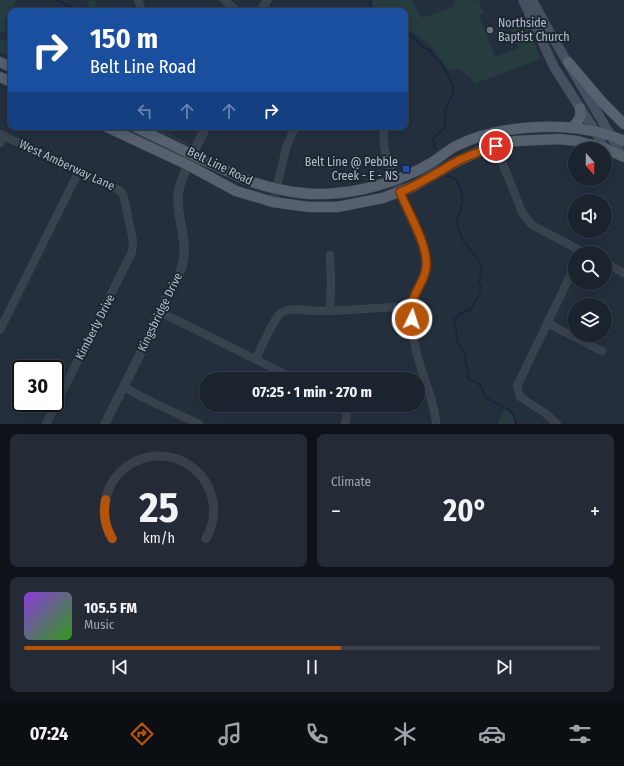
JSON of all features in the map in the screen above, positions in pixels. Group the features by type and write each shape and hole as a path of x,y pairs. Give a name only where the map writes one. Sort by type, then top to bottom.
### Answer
{"main road":[{"path":"523,0 554,67 601,142"},
{"path":"532,0 549,32 623,157"},
{"path":"568,62 603,103 624,124"},
{"path":"571,128 578,122 581,116 580,108"},
{"name":"Belt Line Road","path":"141,130 245,179 277,188 307,194 335,194 379,185 395,180 430,163 457,146 491,134 549,126 595,131 624,141"},
{"name":"Belt Line Road","path":"113,130 188,165 236,191 273,202 302,207 337,207 366,202 400,192 478,152 516,141 559,139 581,142"},
{"name":"Belt Line Road","path":"612,152 623,157"}],"street":[{"path":"224,0 233,8"},
{"name":"Kingsbridge Drive","path":"105,424 160,312 177,281 185,250 183,232 179,217 178,195 188,165 205,130"},
{"path":"273,202 287,145 294,130"},
{"path":"384,130 382,136 383,144 395,180 420,239 426,262 425,272 411,307 413,331 420,366 435,412 436,424"},
{"path":"491,134 522,212 537,228 570,246"},
{"path":"0,143 2,135"},
{"name":"West Amberway Lane","path":"2,135 121,191 124,197 133,241 132,252"},
{"path":"0,330 79,171"},
{"name":"Kimberly Drive","path":"46,424 132,252"},
{"path":"330,255 330,311"},
{"path":"612,267 624,273"},
{"path":"557,424 545,413 520,398 517,386 568,280"},
{"path":"256,359 274,322 281,313 291,310 330,311 411,307"},
{"path":"160,312 281,372"},
{"path":"547,323 602,351"},
{"path":"124,387 198,424"},
{"path":"345,412 347,415 345,424"}],"green space":[{"path":"0,0 16,0 12,8 8,8 8,17 4,25 8,27 6,31 2,33 0,32"},
{"path":"94,0 97,8 90,8 87,2"},
{"path":"374,0 411,0 422,18 453,7 455,0 478,0 484,13 479,15 495,57 519,48 510,29 526,23 541,59 476,83 460,69 449,70 428,43 408,29 408,8 373,8 372,3"},
{"path":"0,39 8,41 8,56 0,52"},
{"path":"155,130 162,130 191,145 187,145"},
{"path":"505,408 515,418 516,424 497,424"}],"waterway":[{"path":"56,0 71,7"},
{"path":"370,0 370,8"},
{"path":"408,35 426,49 432,51 432,55 439,61 452,83 453,92 446,109 445,126 443,130 433,139 435,149"},
{"path":"448,176 456,179 461,191 462,204 456,221 462,239 479,261 482,269 479,282 481,287 480,293 471,309 461,313 454,320 458,343 465,353 465,361 469,373 468,378 479,384 487,398 509,410 513,414 516,424"}],"place":[{"name":"Northside Baptist Church","path":"490,30"},
{"name":"Belt Line @ Pebble Creek - E - NS","path":"406,169"}],"route":[{"path":"412,319 411,307 425,272 426,262 420,239 400,192 414,186 454,163 496,146"}]}
